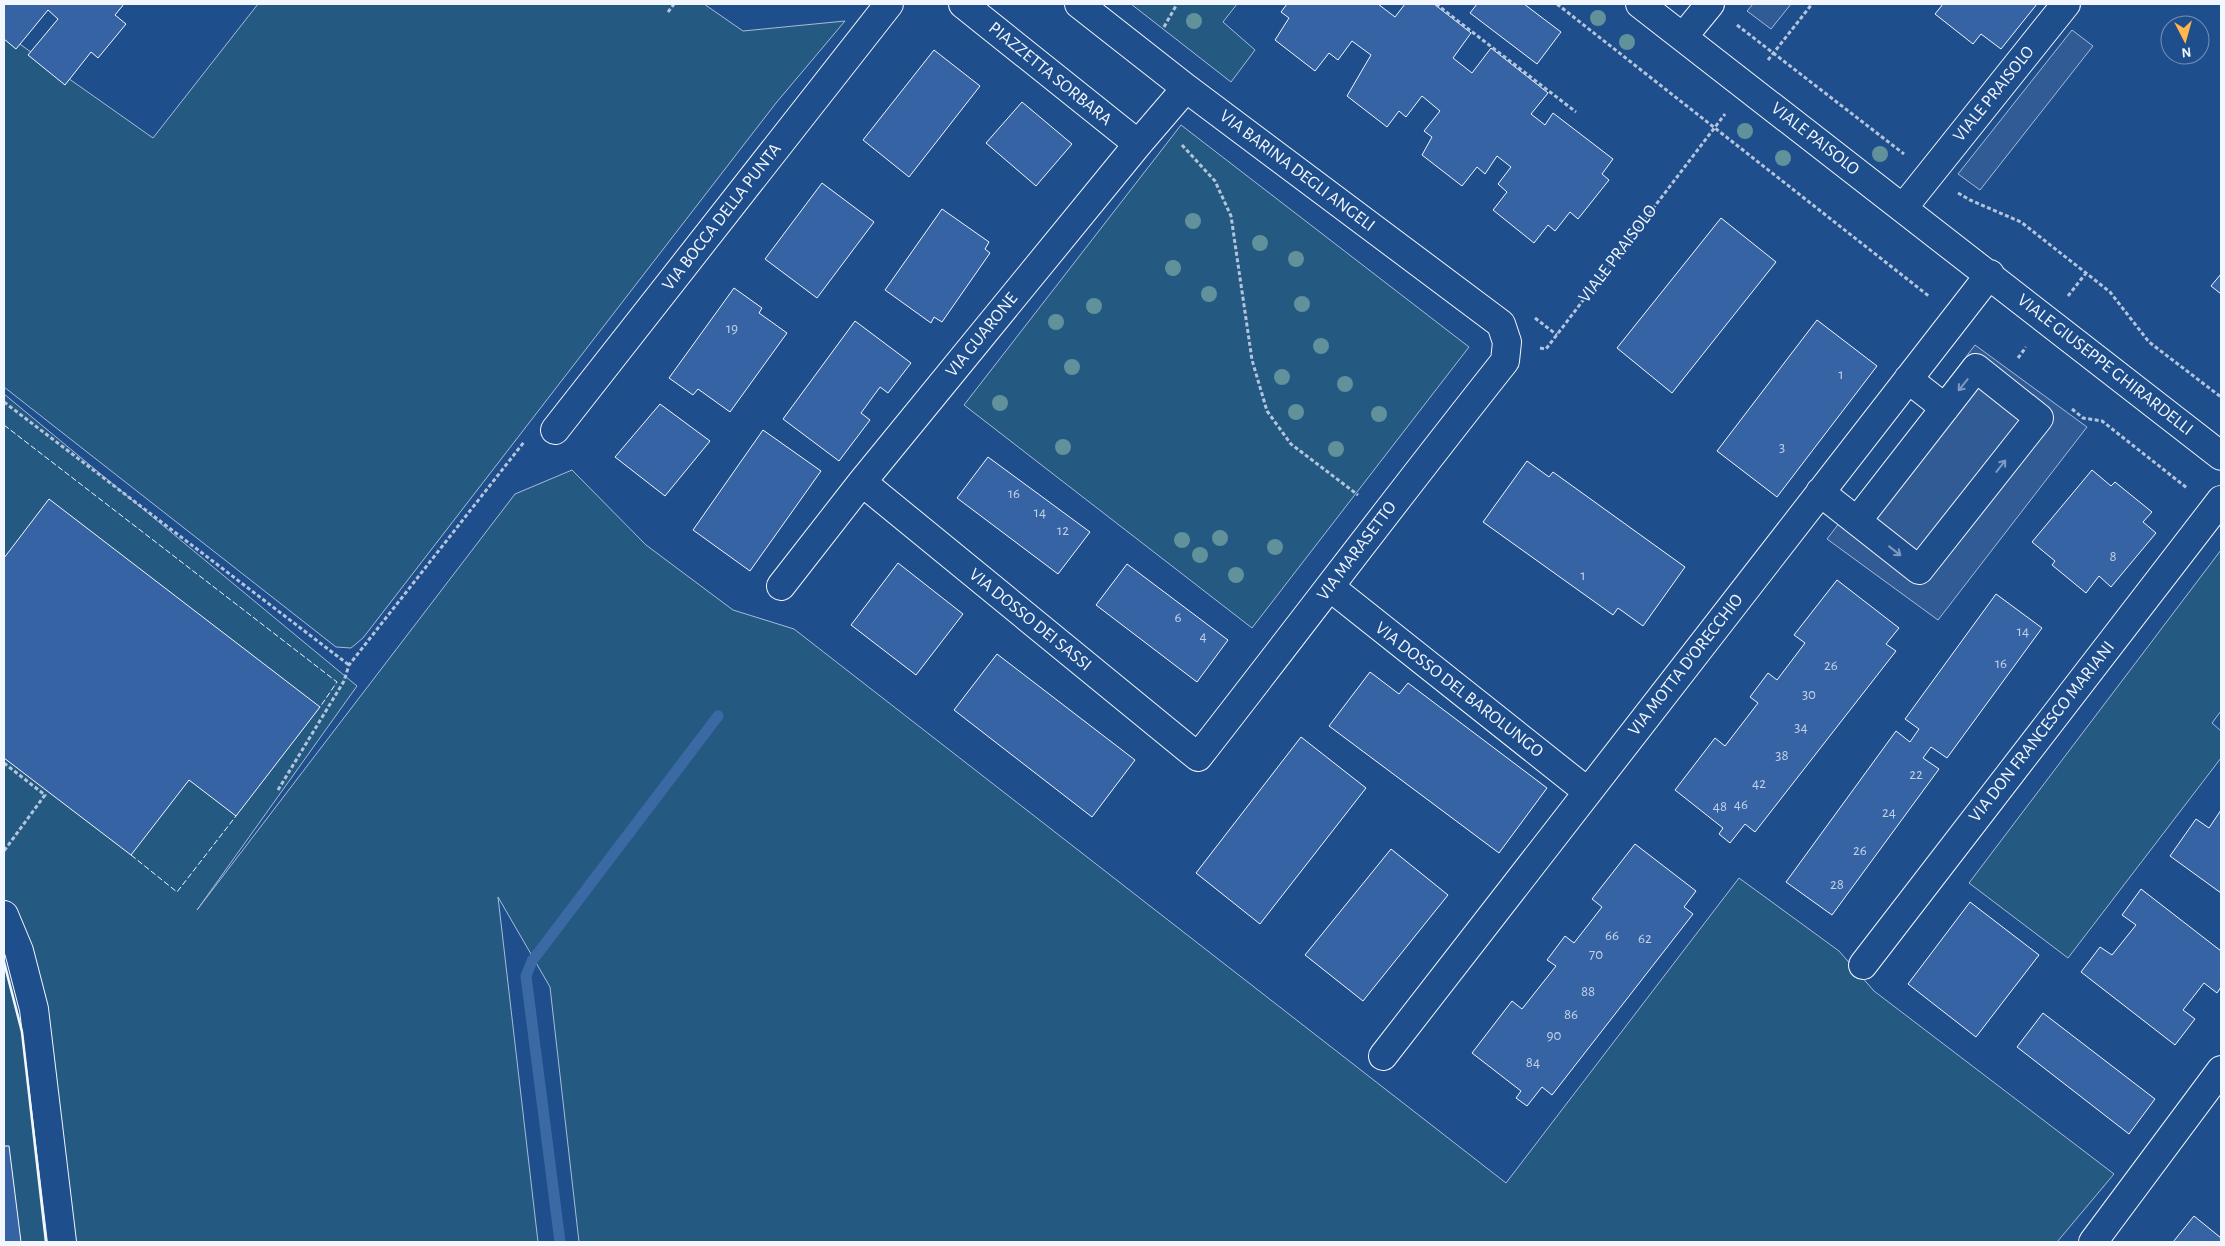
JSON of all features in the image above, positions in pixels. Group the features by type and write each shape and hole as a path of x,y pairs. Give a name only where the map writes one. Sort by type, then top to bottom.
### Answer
{"street":[{"name":"VIA BOCCA DELLA PUNTA","path":"542,433 889,4"},
{"name":"PIAZZETTA SORBARA","path":"962,4 1138,144"},
{"name":"VIA BARINA DEGLI ANGELI","path":"1079,4 1186,88 1501,324 1507,342"},
{"name":"VIALE PAISOLO","path":"1640,4 1990,274"},
{"path":"1683,37 1710,4"},
{"name":"VIALE PRAISOLO","path":"1904,208 2066,4"},
{"name":"VIA GUARONE","path":"781,586 862,482 1138,144 1186,88"},
{"name":"VIA MOTTA D'ORECCHIO","path":"1383,1056 1990,274"},
{"name":"VIALE GIUSEPPE GHIRARDELLI","path":"1990,274 2221,456"},
{"name":"VIA MARASETTO","path":"1198,757 1384,514 1505,361 1507,342"},
{"path":"1820,492 1919,570 2039,418 1976,368 1857,521"},
{"path":"1908,379 1945,408"},
{"name":"VIA DOSSO DEI SASSI","path":"862,482 1198,757"},
{"name":"VIA DON FRANCESCO MARIANI","path":"1863,965 2221,500"},
{"name":"VIA DOSSO DEL BAROLUNGO","path":"1330,587 1588,792"},
{"path":"4,915 20,951 34,1009 62,1242"},
{"path":"2093,1242 2221,1070"}],"path":[{"path":"668,12 674,4"},
{"path":"1436,4 1576,112"},
{"name":"VIALE PRAISOLO","path":"1507,342 1546,349 1714,129 1557,4"},
{"path":"1710,4 1930,174 1970,200 2021,222 2110,292 2150,342 2221,397"},
{"path":"1773,54 1812,4"},
{"path":"1158,121 1216,181 1231,216 1252,360 1267,411 1291,444 1384,514"},
{"path":"4,402 349,665"},
{"path":"278,790 344,681 349,665 542,433"},
{"path":"4,763 45,795 4,851"}],"shaded area":[{"path":"258,4 704,4 743,31 845,21 776,103 363,638 351,648 336,647 4,387 4,33 153,138"},
{"path":"1131,4 1237,4 1223,22 1255,50 1231,82"},
{"path":"1753,4 1791,4 1771,29 1747,11"},
{"path":"2072,30 2093,46 1980,190 1958,174"},
{"path":"1181,125 1469,347 1252,628 964,405"},
{"path":"1975,345 2087,427 1938,620 1827,539"},
{"path":"4,394 357,686 197,910 515,494 572,470 646,545 733,610 794,629 1506,1183 1739,878 1839,951 1874,991 2114,1174 2057,1242 579,1242 550,987 498,897 538,1242 4,1242"},
{"path":"2221,550 2221,711 2212,723 2221,731 2221,758 2068,958 1969,883"}],"building":[{"path":"4,4 124,4 115,15 126,24 98,58 91,52 65,85 28,55 58,19 48,10 16,49 4,39"},
{"path":"1287,4 1378,4 1395,17 1405,4 1434,4 1471,33 1453,58 1472,73 1491,48 1548,93 1531,114 1545,125 1553,113 1613,159 1602,174 1609,180 1578,219 1570,212 1555,231 1548,225 1534,243 1493,210 1507,192 1498,184 1511,167 1497,156 1485,174 1477,167 1462,186 1422,155 1432,137 1424,131 1440,111 1422,96 1406,117 1399,111 1387,127 1347,96 1371,55 1352,41 1338,60 1329,53 1315,71 1275,40 1289,18 1281,12"},
{"path":"1477,4 1524,4 1561,32 1537,64 1470,13"},
{"path":"1943,4 2037,4 2001,49 1981,34 1973,44 1935,14"},
{"path":"934,50 980,86 909,177 863,140"},
{"path":"1022,102 1072,144 1036,186 986,143"},
{"path":"822,183 874,222 817,298 765,259"},
{"path":"942,209 989,242 985,249 990,253 942,322 934,317 931,323 885,290"},
{"path":"1721,218 1776,262 1672,393 1617,348"},
{"path":"2221,274 2221,294 2211,286"},
{"path":"734,288 762,308 759,313 787,333 730,412 698,389 693,395 669,378"},
{"path":"1817,320 1877,366 1777,497 1717,451"},
{"path":"855,321 911,363 888,393 880,387 861,413 870,420 839,461 783,419"},
{"path":"660,404 710,441 665,496 615,457"},
{"path":"763,430 821,471 750,571 693,530"},
{"path":"988,457 1090,532 1058,574 957,498"},
{"path":"1527,461 1549,477 1553,472 1685,567 1643,626 1618,608 1613,615 1483,522"},
{"path":"2092,470 2111,486 2115,482 2152,512 2143,522 2156,533 2111,587 2099,576 2086,593 2052,565 2055,561 2032,542"},
{"path":"49,499 320,707 236,816 189,780 131,855 4,758 4,558"},
{"path":"898,563 963,614 916,675 851,625"},
{"path":"1127,564 1228,640 1197,682 1096,605"},
{"path":"1837,580 1899,628 1886,644 1896,651 1755,832 1745,824 1730,843 1719,834 1723,828 1675,790 1715,738 1725,746 1758,703 1750,697 1768,673 1777,680 1805,643 1794,635"},
{"path":"1996,594 2042,628 1947,758 1931,747 1923,758 1939,769 1832,915 1786,882 1896,731 1910,742 1919,729 1905,719"},
{"path":"997,654 1135,760 1092,817 954,710"},
{"path":"1370,672 1399,694 1408,683 1547,788 1499,853 1329,726"},
{"path":"1301,737 1366,788 1260,924 1196,873"},
{"path":"2221,810 2221,893 2170,856 2196,819 2209,828"},
{"path":"1635,844 1696,891 1684,907 1693,914 1552,1095 1542,1087 1527,1106 1516,1098 1521,1091 1472,1053 1512,1001 1522,1009 1556,966 1547,960 1565,936 1574,943 1602,907 1592,899"},
{"path":"1391,849 1448,895 1363,1001 1305,955"},
{"path":"2141,889 2221,951 2221,987 2217,993 2204,983 2183,1010 2195,1019 2175,1045 2081,972 2100,947 2112,955 2136,925 2122,915"},
{"path":"1970,902 2039,955 1976,1037 1908,984"},
{"path":"2043,1013 2155,1099 2129,1134 2017,1047"},
{"path":"4,1146 9,1146 21,1242 4,1242"},
{"path":"2194,1216 2221,1238 2221,1242 2173,1242"}],"waterway":[{"path":"560,1242 526,976 532,961 718,716"}],"fence":[{"path":"4,425 337,682 320,707"},
{"path":"131,855 177,892 236,816"}],"wall":[{"path":"4,962 22,1032 46,1242"}]}
